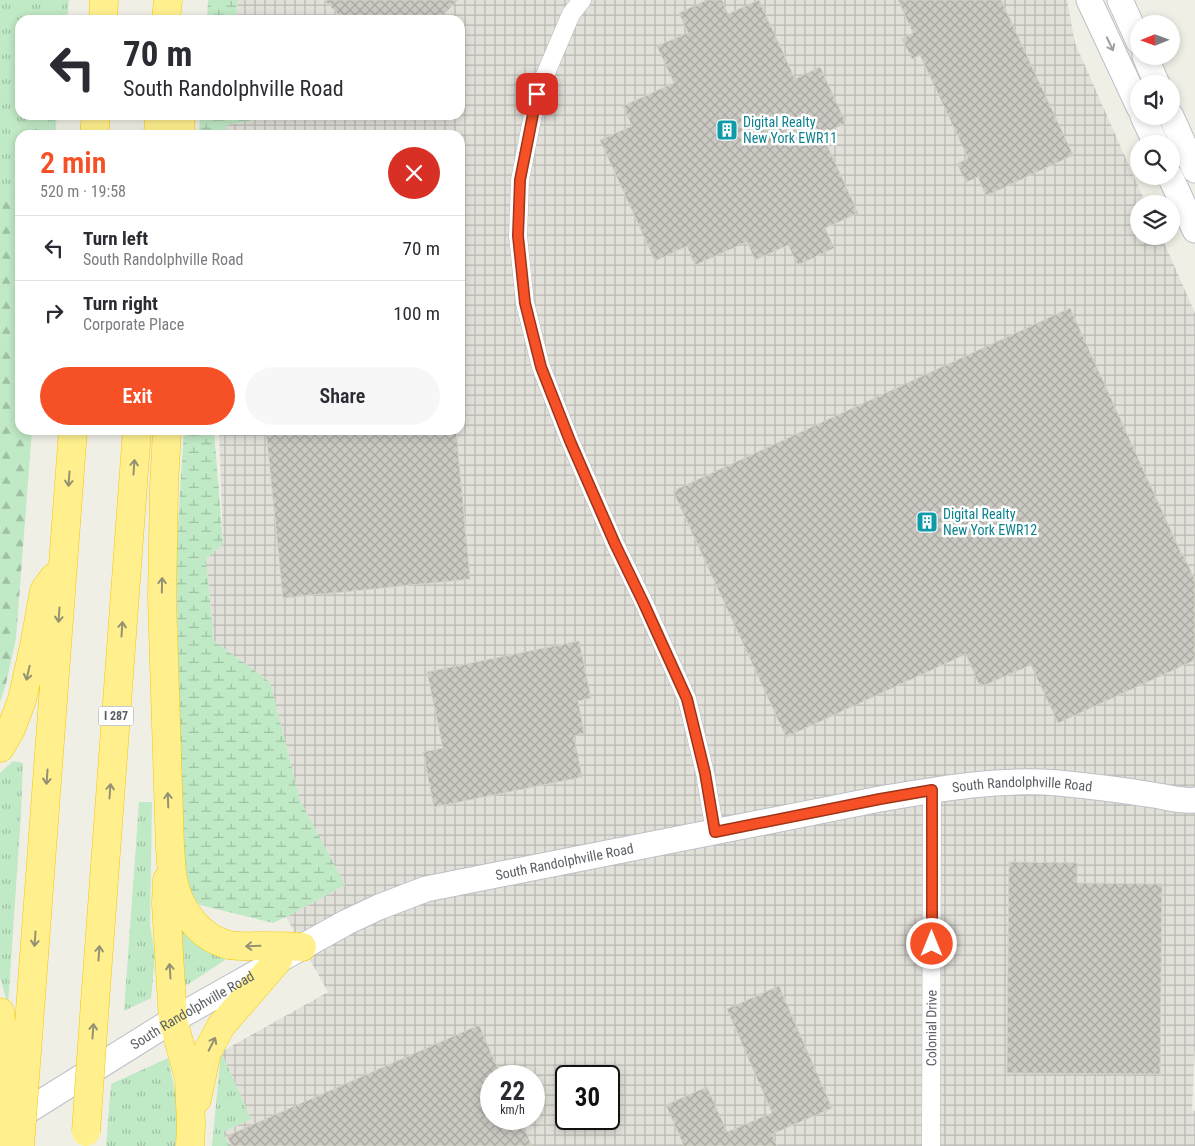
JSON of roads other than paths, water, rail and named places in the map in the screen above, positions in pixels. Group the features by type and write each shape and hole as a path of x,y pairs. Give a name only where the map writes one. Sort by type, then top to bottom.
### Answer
{"highway":[{"path":"102,15 104,0"},
{"path":"166,15 168,0"},
{"path":"6,1146 3,1140 38,895 73,435"},
{"name":"I 287","path":"86,1139 137,435"},
{"path":"167,435 162,598 170,848 173,880 179,901 187,914 210,937 228,944 243,946 302,946"},
{"path":"0,748 11,729 22,700 44,591 63,566"},
{"path":"170,848 166,904 173,1020 189,1078 190,1135"},
{"path":"190,1135 207,1052 221,1026 278,960"},
{"path":"0,1012 15,1050 20,1146"}],"main road":[{"path":"1089,0 1130,88"},
{"path":"1120,0 1130,22"},
{"path":"1175,125 1195,170"},
{"path":"1174,185 1195,230"},
{"name":"South Randolphville Road","path":"0,1128 173,1020 302,946 346,922 426,889 932,790 1020,782 1057,783 1153,794 1193,802"}],"street":[{"path":"582,0 572,14 537,94 520,180 518,236 525,303 541,367 570,441 615,544 687,699 705,773 715,832"},
{"name":"Colonial Drive","path":"931,1146 932,790"}],"place":[{"name":"Digital Realty New York EWR11","path":"727,130"},
{"name":"Digital Realty New York EWR12","path":"927,522"}]}
